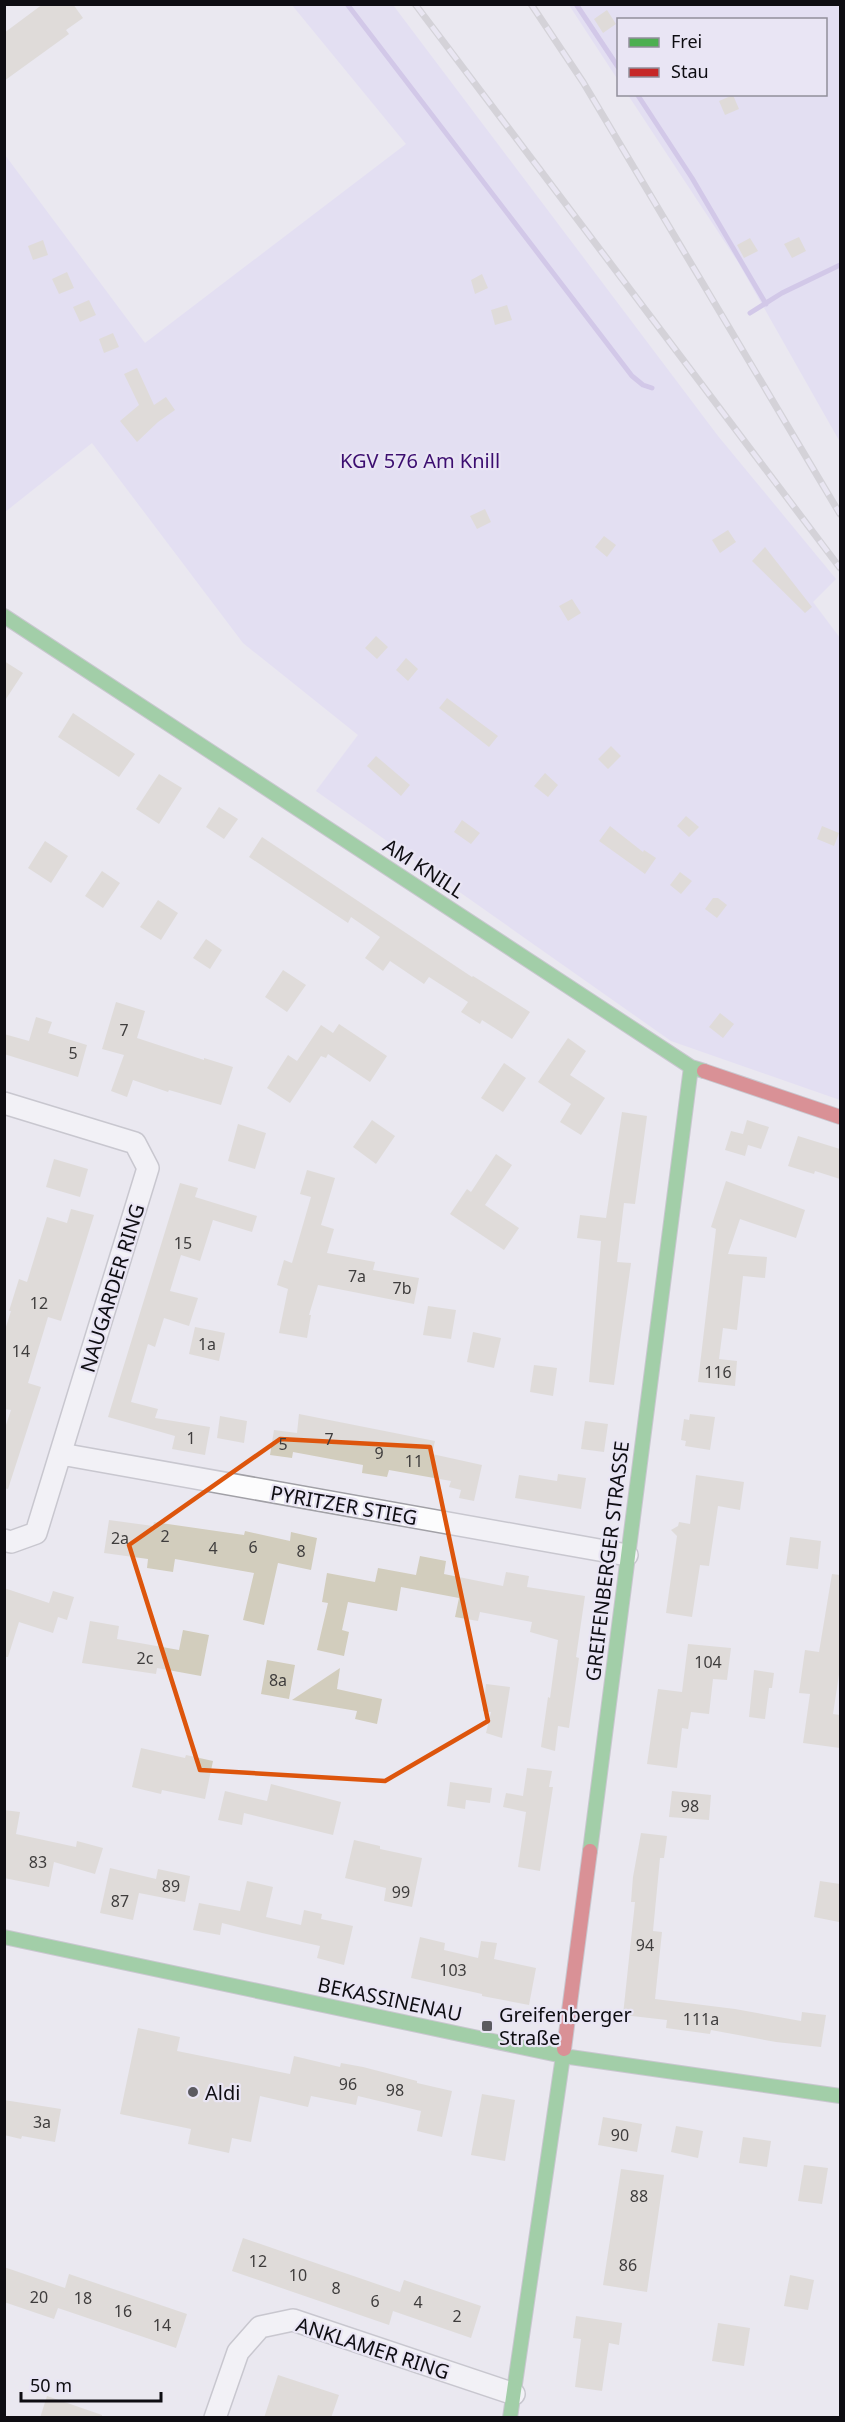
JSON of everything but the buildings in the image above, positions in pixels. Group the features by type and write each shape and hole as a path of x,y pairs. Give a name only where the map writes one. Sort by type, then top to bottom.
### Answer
{"street":[{"name":"AM KNILL","path":"4,616 691,1067 840,1117"},
{"name":"GREIFENBERGER STRASSE","path":"510,2418 563,2056 691,1067"},
{"name":"NAUGARDER RING","path":"4,1103 135,1143 148,1168 36,1533 11,1542 4,1540"},
{"name":"PYRITZER STIEG","path":"61,1454 627,1555"},
{"name":"BEKASSINENAU","path":"4,1937 563,2056 840,2097"},
{"name":"ANKLAMER RING","path":"216,2418 238,2352 260,2327 293,2320 514,2394"}],"highlighted area":[{"path":"280,1439 430,1447 488,1721 385,1781 200,1770 129,1545"}],"green space":[{"name":"KGV 576 Am Knill","path":"292,5 393,5 718,436 836,579 813,602 840,638 840,1100 671,1041 316,791 358,735 243,643 92,443 5,512 5,155 145,343 406,144"},
{"path":"569,5 840,5 840,442 738,262 629,96 827,96 827,18 617,18 617,78"}],"waterway":[{"path":"347,4 632,376 643,385 652,388"},
{"path":"576,4 617,66"},
{"path":"638,96 692,178 766,304"},
{"path":"750,313 782,293 840,265"}],"railway":[{"path":"415,4 840,568"},
{"path":"531,4 583,82 840,514"}],"traffic: fast":[{"path":"4,616 691,1067 704,1071"},
{"path":"590,1851 691,1067"},
{"path":"4,1937 563,2056 840,2096"},
{"path":"510,2418 564,2049"}],"traffic: jam":[{"path":"704,1071 840,1117"},
{"path":"564,2049 590,1851"}],"place":[{"name":"Greifenberger Straße","path":"487,2026"},
{"name":"Aldi","path":"193,2092"}]}
